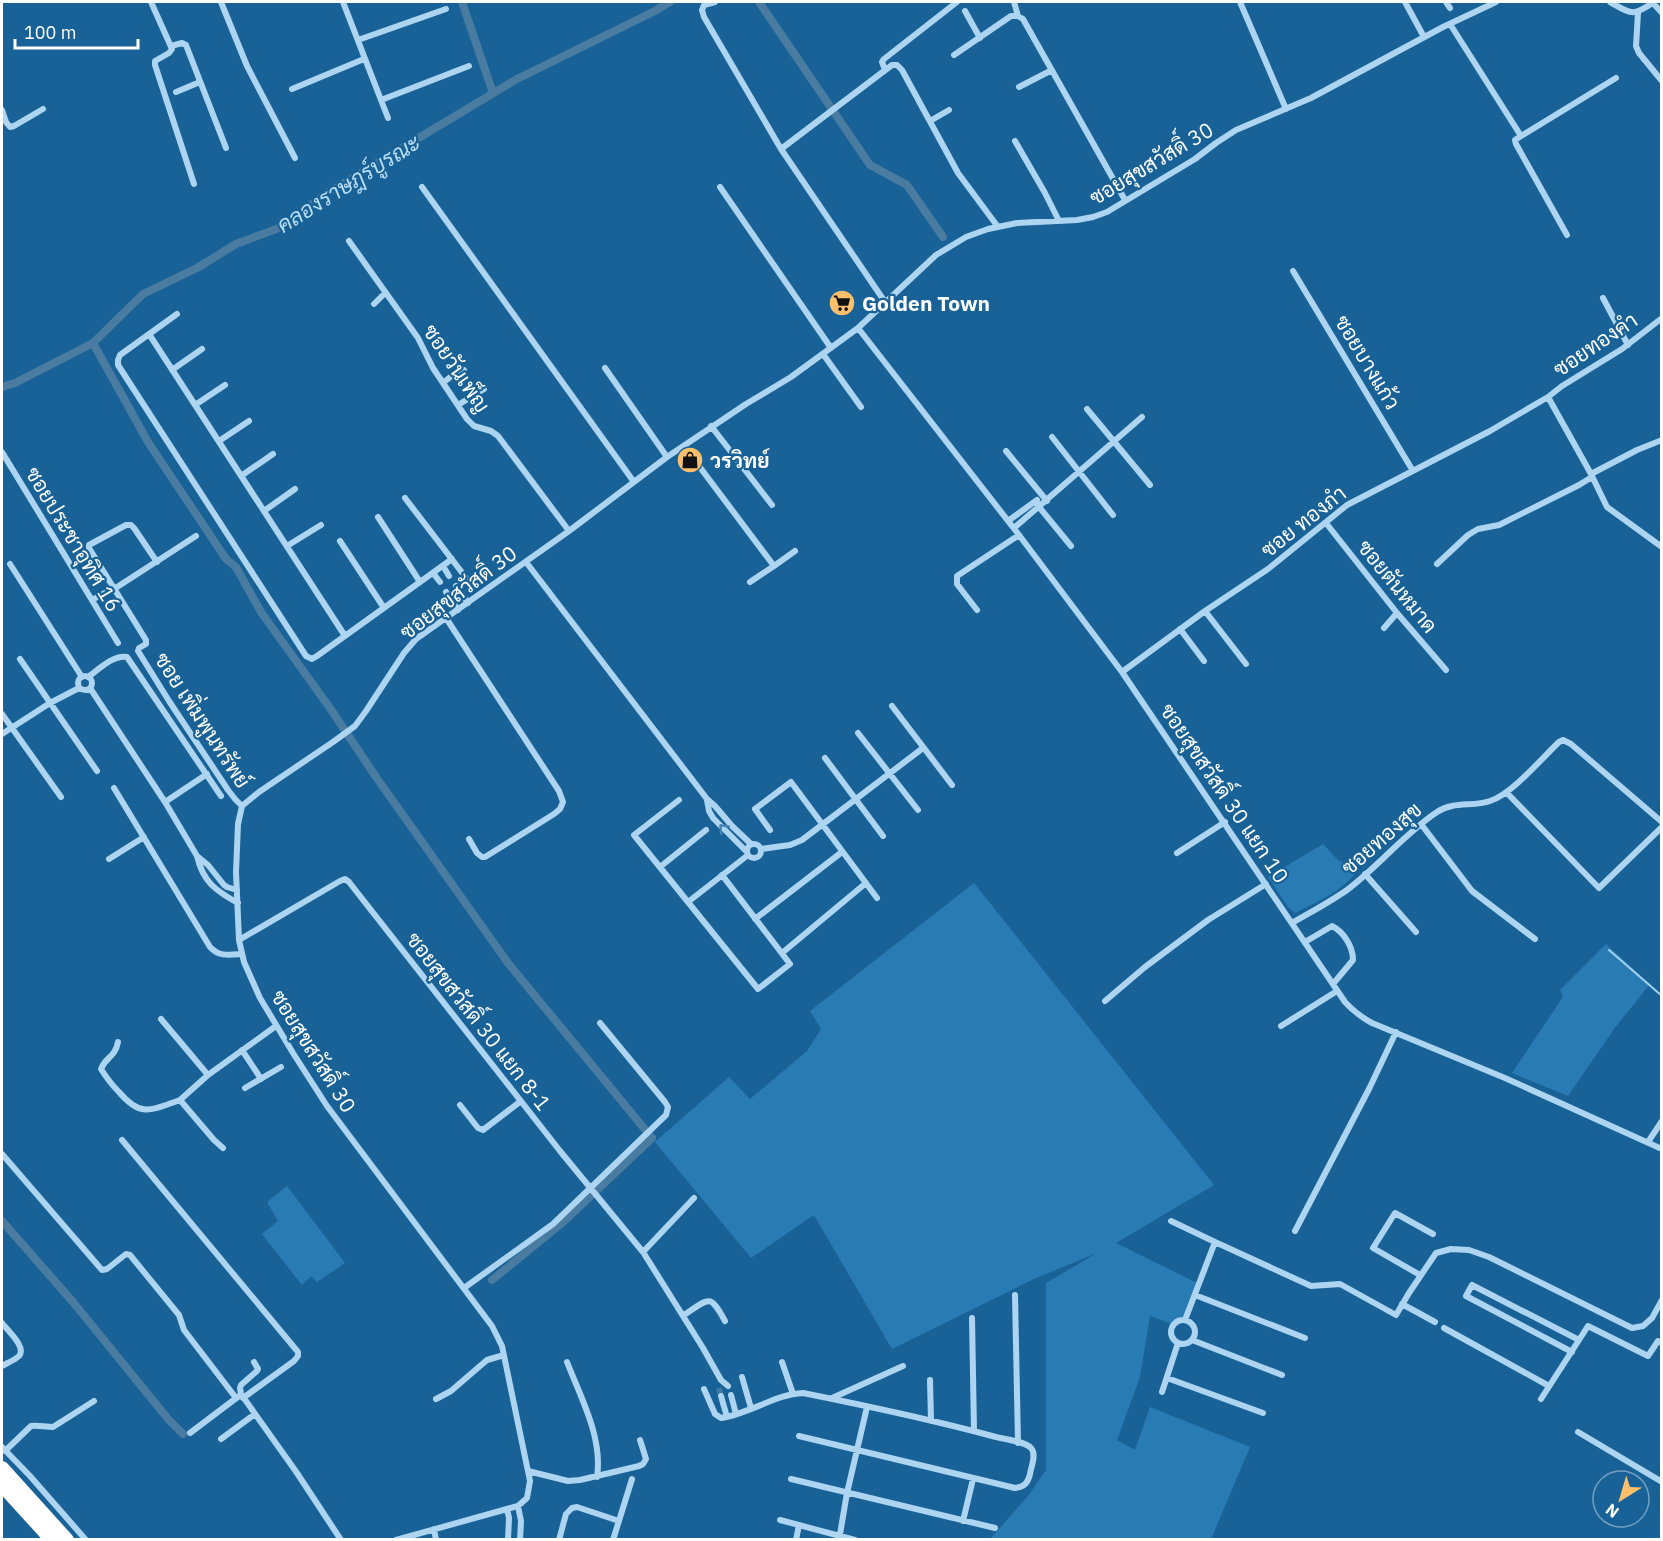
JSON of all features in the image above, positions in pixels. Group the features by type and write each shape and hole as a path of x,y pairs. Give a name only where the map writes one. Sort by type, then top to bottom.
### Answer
{"highway":[{"path":"2,1468 67,1539"},
{"path":"2,1485 52,1539"}],"street":[{"path":"150,2 172,49 170,53 155,61 154,65 194,184"},
{"path":"221,2 247,66 295,158"},
{"path":"343,2 388,118"},
{"path":"715,2 704,5 702,10 704,17 782,149 885,303"},
{"path":"885,70 882,62 884,59 957,2"},
{"path":"1014,2 1018,16"},
{"path":"1240,2 1286,109"},
{"path":"1405,2 1424,37"},
{"name":"ซอยสุขสวัสดิ์ 30","path":"518,1506 528,1495 530,1481 498,1336 327,1106 276,1026 251,980 239,940 236,872 238,824 242,806 355,726 416,639 569,531 711,426 791,377 823,354 858,328 936,255 966,237 988,229 1017,224 1093,218 1107,212 1195,159 1236,130 1311,98 1447,25 1496,2"},
{"path":"1610,2 1626,11 1638,13 1653,2 1662,13"},
{"path":"358,40 446,9"},
{"path":"965,11 980,38"},
{"path":"1638,13 1636,46 1662,81"},
{"path":"954,55 1011,16 1023,19 1125,200"},
{"path":"1447,25 1521,136"},
{"path":"171,46 182,43 186,45 226,148"},
{"path":"292,89 364,58"},
{"path":"782,149 885,70 892,65 897,65 902,70 958,173 998,227"},
{"path":"381,100 469,66"},
{"path":"1019,87 1052,70"},
{"path":"1567,235 1515,140 1616,78"},
{"path":"176,92 200,82"},
{"path":"2,110 10,127 43,109"},
{"path":"930,121 949,110"},
{"path":"1015,141 1059,221"},
{"path":"720,187 831,348"},
{"path":"422,188 634,482"},
{"name":"ซอยวันเพ็ญ","path":"349,242 418,338 430,363 467,419 474,426 491,431 498,436 569,531"},
{"name":"ซอยบางแก้ว","path":"1293,271 1413,471"},
{"path":"374,304 386,293"},
{"path":"1603,297 1626,346"},
{"path":"177,314 120,355 118,365 306,656 312,659 452,559"},
{"name":"ซอยทองคำ","path":"1548,397 1626,346 1662,318"},
{"name":"ซอยสุขสวัสดิ์ 30 แยก 10","path":"858,328 1014,528 1122,672 1345,1002 1360,1016 1662,1149"},
{"path":"149,334 345,636"},
{"path":"172,370 202,349"},
{"path":"823,354 861,407"},
{"path":"604,368 667,457"},
{"path":"443,383 454,374 464,370"},
{"path":"195,405 225,385"},
{"path":"458,405 484,389"},
{"path":"1548,397 1607,507 1662,547"},
{"name":"ซอย ทองภํา","path":"1122,672 1268,568 1355,500 1490,431 1548,397"},
{"path":"1087,409 1150,485"},
{"path":"1008,521 1035,502 1052,495 1142,417"},
{"path":"219,441 249,421"},
{"path":"711,426 772,505"},
{"path":"1052,437 1113,515"},
{"path":"1437,564 1468,535 1478,529 1499,525 1579,485 1637,450 1662,440"},
{"path":"684,446 774,566"},
{"path":"1006,451 1045,499"},
{"name":"ซอยประชาอุทิศ 16","path":"2,452 118,643"},
{"path":"241,476 273,454"},
{"path":"264,511 295,489"},
{"path":"405,498 470,583"},
{"path":"1014,528 1040,508 1045,499"},
{"path":"1035,502 1071,546"},
{"path":"378,517 420,582"},
{"name":"ซอยตันหมาด","path":"1326,523 1397,613 1446,670"},
{"path":"112,590 89,548 92,543 126,525 131,525 157,562"},
{"path":"287,546 321,525"},
{"path":"977,610 957,584 957,576 1019,535"},
{"path":"92,600 112,590 196,536"},
{"path":"340,541 384,608"},
{"path":"750,582 795,550"},
{"path":"526,562 707,799 751,844 757,844 761,849 761,855 753,858 713,818 707,799"},
{"path":"10,564 85,677 91,682 90,688 165,801 197,856 227,888 237,890"},
{"path":"443,566 449,576"},
{"path":"433,573 440,582"},
{"path":"456,586 468,603"},
{"name":"ซอย เพิ่มพูนทรัพย์","path":"112,590 146,640 146,644 138,651 235,800 242,806"},
{"path":"446,592 458,610"},
{"path":"1205,611 1246,663"},
{"path":"1383,628 1397,613"},
{"path":"446,618 559,791 563,802 554,814 485,857 477,853 470,839"},
{"path":"1180,629 1204,661"},
{"path":"79,688 78,682 85,677 116,658 127,657 221,796"},
{"path":"20,659 97,771"},
{"path":"2,734 50,703 79,688 84,690 90,688"},
{"path":"892,706 952,785"},
{"path":"2,714 61,797"},
{"path":"858,734 918,810"},
{"name":"ซอยทองสุข","path":"1292,923 1339,895 1421,824 1442,809 1484,803 1507,793 1563,740 1571,744 1662,822"},
{"path":"761,849 796,844 923,748"},
{"path":"825,758 883,836"},
{"path":"165,801 207,774"},
{"path":"770,830 755,809 791,782 877,897"},
{"path":"114,788 210,947 222,955 242,954"},
{"path":"1507,793 1599,888 1662,827"},
{"path":"679,800 634,835 758,988 790,964 722,875"},
{"path":"1177,853 1225,822"},
{"path":"1421,824 1472,891 1535,939"},
{"path":"660,867 706,830"},
{"path":"109,859 144,837"},
{"path":"688,902 748,853 748,846 751,844"},
{"path":"755,919 842,852"},
{"path":"197,856 200,870 212,886 238,903"},
{"path":"1365,874 1416,932"},
{"name":"ซอยสุขสวัสดิ์ 30 แยก 8-1","path":"239,940 340,881 345,879 349,882 643,1252 684,1316 720,1384 728,1386"},
{"path":"782,953 866,884"},
{"path":"1105,1001 1145,967 1208,920 1266,884"},
{"path":"1305,942 1332,926 1341,933 1347,942 1353,960 1333,984"},
{"path":"1281,1026 1337,991"},
{"path":"161,1019 208,1075"},
{"path":"464,1288 542,1233 594,1192 639,1140 666,1115 668,1107 653,1086 600,1023"},
{"path":"118,1042 116,1051 100,1069 128,1103 143,1110 180,1100 208,1075 276,1026"},
{"path":"1295,1231 1396,1032"},
{"path":"242,1050 261,1079"},
{"path":"245,1088 281,1067"},
{"path":"180,1100 223,1148"},
{"path":"460,1105 478,1128 483,1130 521,1101"},
{"path":"1648,1142 1662,1121"},
{"path":"122,1140 298,1352 294,1361 190,1433"},
{"path":"2,1154 102,1270 107,1269 126,1254 130,1255 178,1316 184,1330 255,1414 341,1539"},
{"path":"643,1252 694,1198"},
{"path":"1420,1275 1373,1248 1395,1213 1433,1234"},
{"path":"1171,1221 1311,1286 1340,1284 1396,1315 1436,1253 1451,1248 1469,1250 1489,1257 1632,1328 1643,1326 1652,1318 1662,1300"},
{"path":"1185,1320 1215,1242"},
{"path":"1572,1352 1466,1296 1472,1285 1579,1340"},
{"path":"1015,1295 1018,1443"},
{"path":"1195,1295 1305,1338"},
{"path":"684,1316 707,1301 711,1301 724,1321"},
{"path":"1402,1304 1435,1322"},
{"path":"972,1318 974,1431"},
{"path":"1185,1320 1194,1326 1196,1334 1186,1344 1178,1343 1172,1334 1173,1327 1178,1321 1185,1320"},
{"path":"2,1323 20,1345 21,1352 20,1356 2,1366"},
{"path":"1541,1399 1588,1326 1648,1356 1658,1341 1662,1343"},
{"path":"1444,1328 1550,1386"},
{"path":"1192,1340 1282,1375"},
{"path":"1162,1392 1178,1343"},
{"path":"436,1399 451,1391 487,1360 504,1355"},
{"path":"240,1397 241,1385 258,1369 254,1362"},
{"path":"567,1362 596,1439 599,1464 597,1477"},
{"path":"782,1362 793,1394"},
{"path":"831,1399 903,1366"},
{"path":"742,1377 752,1408"},
{"path":"1167,1378 1263,1413"},
{"path":"930,1380 931,1421"},
{"path":"705,1389 715,1414 721,1418 793,1394 803,1393 974,1431 1026,1445 1033,1450 1034,1454 1028,1480 1022,1488 1015,1488 799,1436"},
{"path":"731,1395 736,1414"},
{"path":"721,1396 727,1417"},
{"path":"86,1539 3,1449 31,1426 53,1427 94,1401"},
{"path":"839,1538 867,1407"},
{"path":"220,1439 255,1414"},
{"path":"1578,1432 1662,1482"},
{"path":"528,1471 568,1481 597,1477 644,1464 646,1459 640,1440"},
{"path":"2,1478 59,1539"},
{"path":"614,1539 632,1479"},
{"path":"791,1479 995,1528"},
{"path":"963,1521 973,1479"},
{"path":"396,1539 518,1506 521,1521 520,1539"},
{"path":"559,1539 566,1514 572,1508 619,1521"},
{"path":"507,1509 508,1539 513,1539"},
{"path":"780,1520 839,1538 855,1539"},
{"path":"796,1539 799,1525"},
{"path":"434,1529 436,1539"},
{"path":"427,1531 429,1539"}],"shaded area":[{"path":"1323,844 1338,860 1358,870 1337,890 1295,913 1288,907 1268,877"},
{"path":"974,883 1214,1185 1116,1243 1198,1282 1184,1317 1172,1324 1150,1316 1140,1377 1117,1440 1135,1450 1150,1407 1250,1447 1211,1539 990,1539 1028,1496 1046,1470 1046,1283 1097,1253 1034,1279 892,1349 814,1215 751,1258 655,1142 729,1077 750,1099 807,1051 821,1029 810,1011"},
{"path":"1606,944 1650,984 1614,1029 1568,1096 1512,1073 1563,997 1560,990"},
{"path":"287,1186 345,1263 317,1282 311,1276 302,1285 262,1234 278,1221 267,1202"}],"waterway":[{"path":"462,2 493,93"},
{"name":"คลองราษฎร์บูรณะ","path":"2,387 15,383 93,343 143,294 197,268 236,244 279,228 329,192 517,79 670,2"},
{"path":"759,2 870,165 907,185 943,237"},
{"path":"93,343 148,442 226,559 236,567 261,612 376,777 508,963 652,1138 562,1223 492,1280"},
{"path":"1609,950 1662,996"},
{"path":"2,1221 183,1434"}],"tunnel":[{"path":"719,1388 721,1396"}],"place":[{"name":"Golden Town","path":"842,303"},
{"name":"วรวิทย์","path":"690,460"}]}
